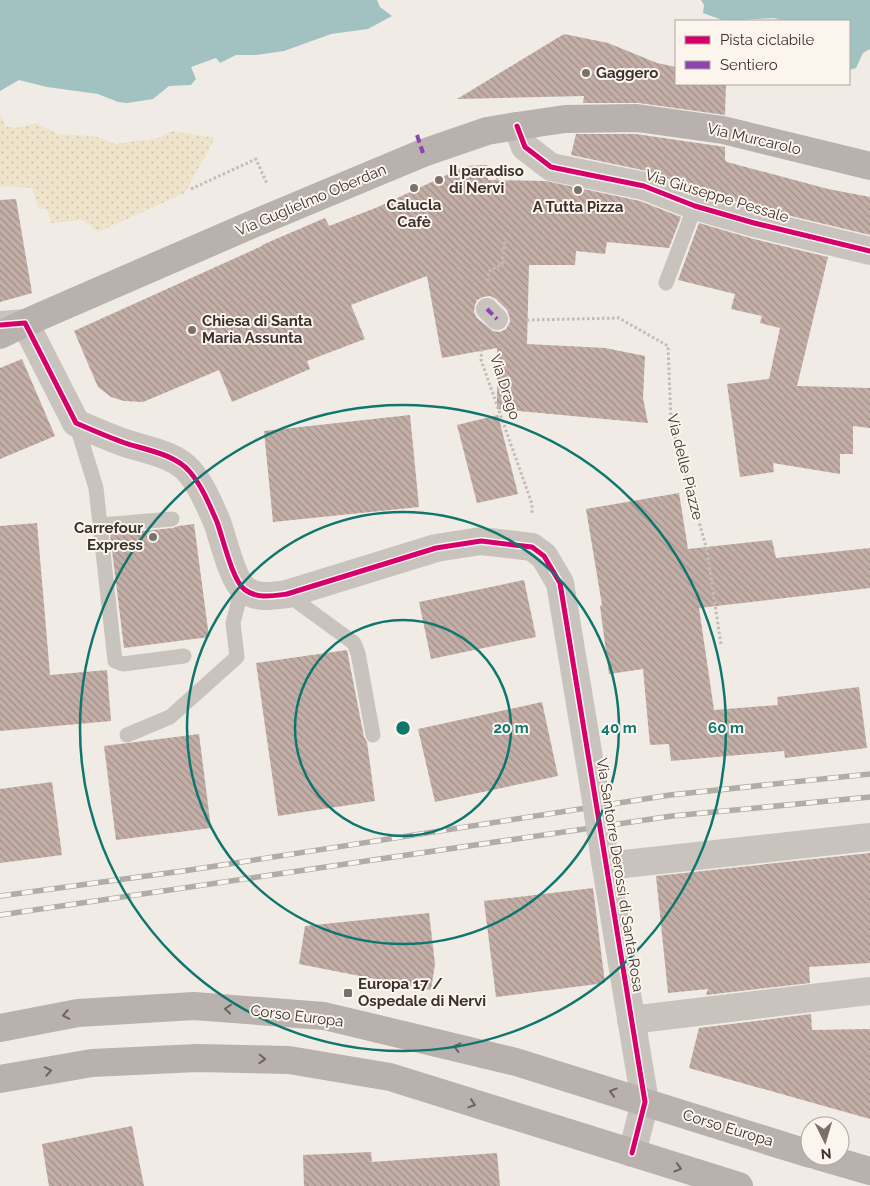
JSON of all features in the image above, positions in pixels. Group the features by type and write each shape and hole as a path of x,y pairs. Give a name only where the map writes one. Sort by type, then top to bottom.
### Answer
{"main road":[{"name":"Via Guglielmo Oberdan","path":"0,336 12,324 280,212 420,144 565,119 637,118"},
{"name":"Via Murcarolo","path":"637,118 723,130 870,166"},
{"name":"Corso Europa","path":"0,1028 78,1012 194,1006 324,1016 516,1062 800,1151"},
{"path":"0,1079 92,1063 197,1058 289,1060 390,1077 739,1186"},
{"path":"850,1165 870,1171"}],"street":[{"name":"Via Giuseppe Pessale","path":"518,126 525,147 551,167 644,186 695,206 754,223 870,251"},
{"path":"12,324 76,423 124,443 160,453 189,471 209,506 235,576 242,588 256,595 287,594 436,548 481,541 532,547"},
{"name":"Via Santorre Derossi di Santa Rosa","path":"532,547 544,556 560,583 645,1102"},
{"name":"Via Santorre Derossi di Santa Rosa","path":"606,863 870,837"},
{"path":"631,1020 870,991"},
{"path":"632,1153 645,1102"}],"lane":[{"path":"666,283 695,206"},
{"path":"76,423 96,488 116,661 123,664 184,656"},
{"path":"101,525 172,519"},
{"path":"128,735 170,716 237,657 233,623 242,588"},
{"path":"287,594 354,643 358,652 373,735"}],"path":[{"path":"191,188 256,159 280,212"}],"sand":[{"path":"0,113 5,126 16,128 36,123 58,134 94,136 115,144 158,138 173,131 215,138 185,193 98,232 83,220 51,223 47,210 39,208 32,188 0,186"}],"water":[{"path":"0,0 377,0 380,7 392,16 368,29 331,34 284,51 256,55 236,55 220,63 216,58 191,67 196,79 191,85 169,86 153,99 127,103 118,102 98,94 47,87 19,80 0,91"},
{"path":"701,0 870,0 870,49 863,53 856,68 850,70 850,20 781,20 774,18 722,20 703,13 704,5"}],"building":[{"path":"564,34 608,43 657,63 675,67 675,85 726,85 725,115 639,103 583,103 584,96 457,99"},
{"path":"576,134 636,134 725,147 725,160 727,162 828,189 870,197 870,235 758,208 700,191 647,171 571,155"},
{"path":"487,165 488,180 546,181 640,201 681,217 669,248 607,242 605,254 576,251 575,265 529,265 527,344 605,348 645,356 643,398 648,423 497,409 497,348 442,358 427,276 351,305 365,339 307,361 310,369 232,402 219,370 143,402 124,401 111,397 98,387 74,331 325,218 329,226 378,207 466,166","holes":["490,296 496,299 507,310 509,315 510,322 506,329 500,332 493,331 477,318 474,312 477,300"]},
{"path":"16,199 32,293 0,302 0,200"},
{"path":"699,223 750,238 828,257 797,386 870,388 870,428 853,426 853,454 840,454 840,474 773,463 774,472 740,477 727,384 769,379 780,328 760,323 762,316 731,309 735,294 678,280"},
{"path":"22,359 55,436 0,459 0,368"},
{"path":"410,415 419,507 273,522 264,431"},
{"path":"498,415 518,494 477,503 457,425"},
{"path":"679,493 688,549 772,540 776,558 870,548 870,588 699,608 714,710 778,705 777,697 859,687 867,748 785,758 784,751 671,761 669,744 650,745 643,669 609,674 600,606 602,605 586,509"},
{"path":"37,523 50,675 107,670 111,721 0,731 0,526"},
{"path":"194,524 209,637 124,648 110,534"},
{"path":"524,580 536,637 431,659 419,602"},
{"path":"347,650 364,737 367,742 375,801 278,816 256,663"},
{"path":"542,702 558,776 435,802 418,729"},
{"path":"199,734 211,828 116,840 104,746"},
{"path":"52,782 62,855 0,863 0,789"},
{"path":"870,853 870,963 809,967 810,983 706,995 708,989 668,993 656,876"},
{"path":"593,888 605,983 496,997 484,901"},
{"path":"429,913 435,964 431,990 299,964 305,926"},
{"path":"811,1014 812,1030 870,1029 870,1119 689,1068 699,1028"},
{"path":"132,1126 144,1186 49,1186 42,1144"},
{"path":"371,1152 372,1162 497,1153 500,1186 304,1186 303,1155"}],"railway":[{"path":"0,896 190,870 670,795 870,774"},
{"path":"0,915 672,816 870,797"}],"marked path":[{"path":"417,135 423,153"},
{"path":"487,309 497,319"}],"cycle path":[{"path":"517,126 525,147 551,167 644,186 695,206 754,223 870,251"},
{"path":"0,325 25,323 76,423 119,441 160,453 184,466 190,472 202,490 214,516 236,577 244,589 249,592 264,596 287,594 436,548 481,541 532,547 544,556 560,583 645,1102 632,1153"}],"place":[{"name":"Gaggero","path":"586,73"},
{"name":"Il paradiso di Nervi","path":"439,180"},
{"name":"Calucla Cafè","path":"414,188"},
{"name":"A Tutta Pizza","path":"578,190"},
{"name":"Chiesa di Santa Maria Assunta","path":"192,330"},
{"name":"Carrefour Express","path":"153,537"},
{"name":"Europa 17 / Ospedale di Nervi","path":"348,993"}]}
